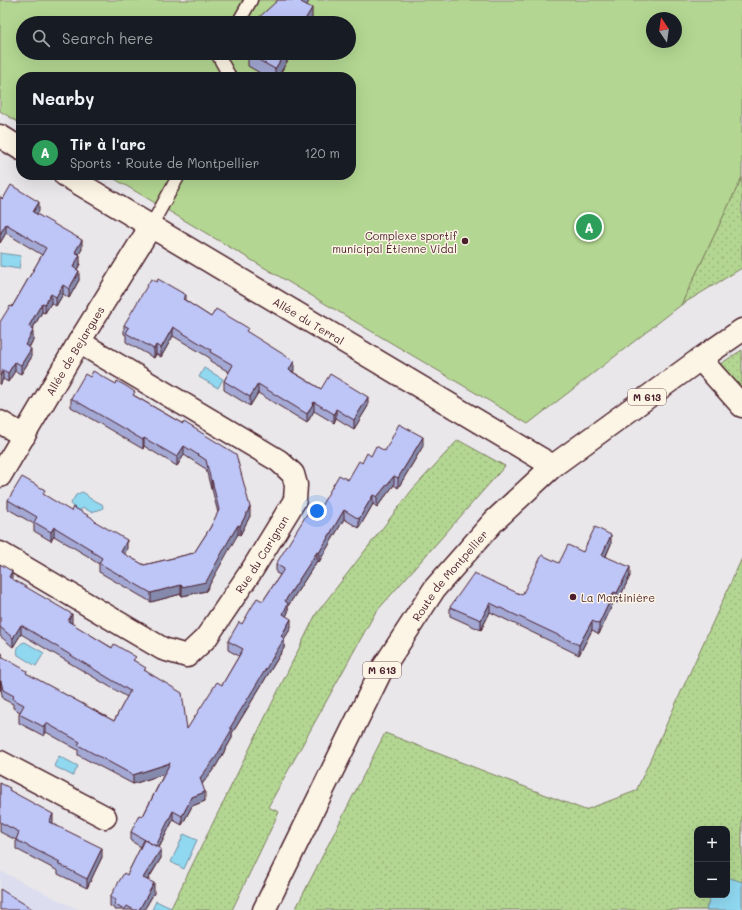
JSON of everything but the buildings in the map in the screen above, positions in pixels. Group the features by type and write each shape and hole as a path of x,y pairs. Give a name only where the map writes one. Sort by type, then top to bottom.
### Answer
{"street":[{"path":"0,136 16,146"},
{"name":"Allée du Terral","path":"73,180 553,466"},
{"name":"Allée de Bejargues","path":"0,476 79,342 151,226"},
{"name":"Route de Montpellier","path":"264,910 381,671 435,588 494,521 553,466 742,330"},
{"name":"Rue du Carignan","path":"0,553 163,649 187,656 206,638 252,570 295,500 296,485 293,474 280,461 79,342"},
{"path":"700,359 742,406"},
{"path":"0,422 24,436"},
{"path":"0,762 105,817"}],"lane":[{"path":"242,16 251,0"},
{"path":"221,60 227,72"},
{"path":"151,226 176,180"}],"shaded area":[{"path":"0,871 79,910 0,910"}],"green space":[{"name":"Complexe sportif municipal Étienne Vidal","path":"0,0 742,0 742,177 681,305 528,424 116,180 356,180 356,72 16,72 16,121 0,111"},
{"path":"742,177 742,268 681,305"},
{"path":"742,350 742,398 714,368"},
{"path":"458,440 505,466 375,613 268,807 279,812 232,910 170,910 316,614 412,490"},
{"path":"742,558 742,910 295,910 385,733 585,810 636,791"}],"water":[{"path":"0,253 21,256 19,269 0,266"},
{"path":"204,368 223,379 218,388 199,377"},
{"path":"82,492 89,498 102,504 102,509 91,512 84,508 78,511 74,510 71,503 76,495"},
{"path":"25,642 44,653 36,666 18,655 18,647"},
{"path":"59,756 78,766 73,776 54,766"},
{"path":"184,834 197,840 184,869 171,862"},
{"path":"730,878 742,882 742,910 706,910 710,898 730,898"},
{"path":"156,901 171,908 170,910 152,910"}],"place":[{"name":"Tir à l'arc","path":"589,227"},
{"name":"Complexe sportif municipal Étienne Vidal","path":"465,241"},
{"name":"La Martinière","path":"573,597"}]}
